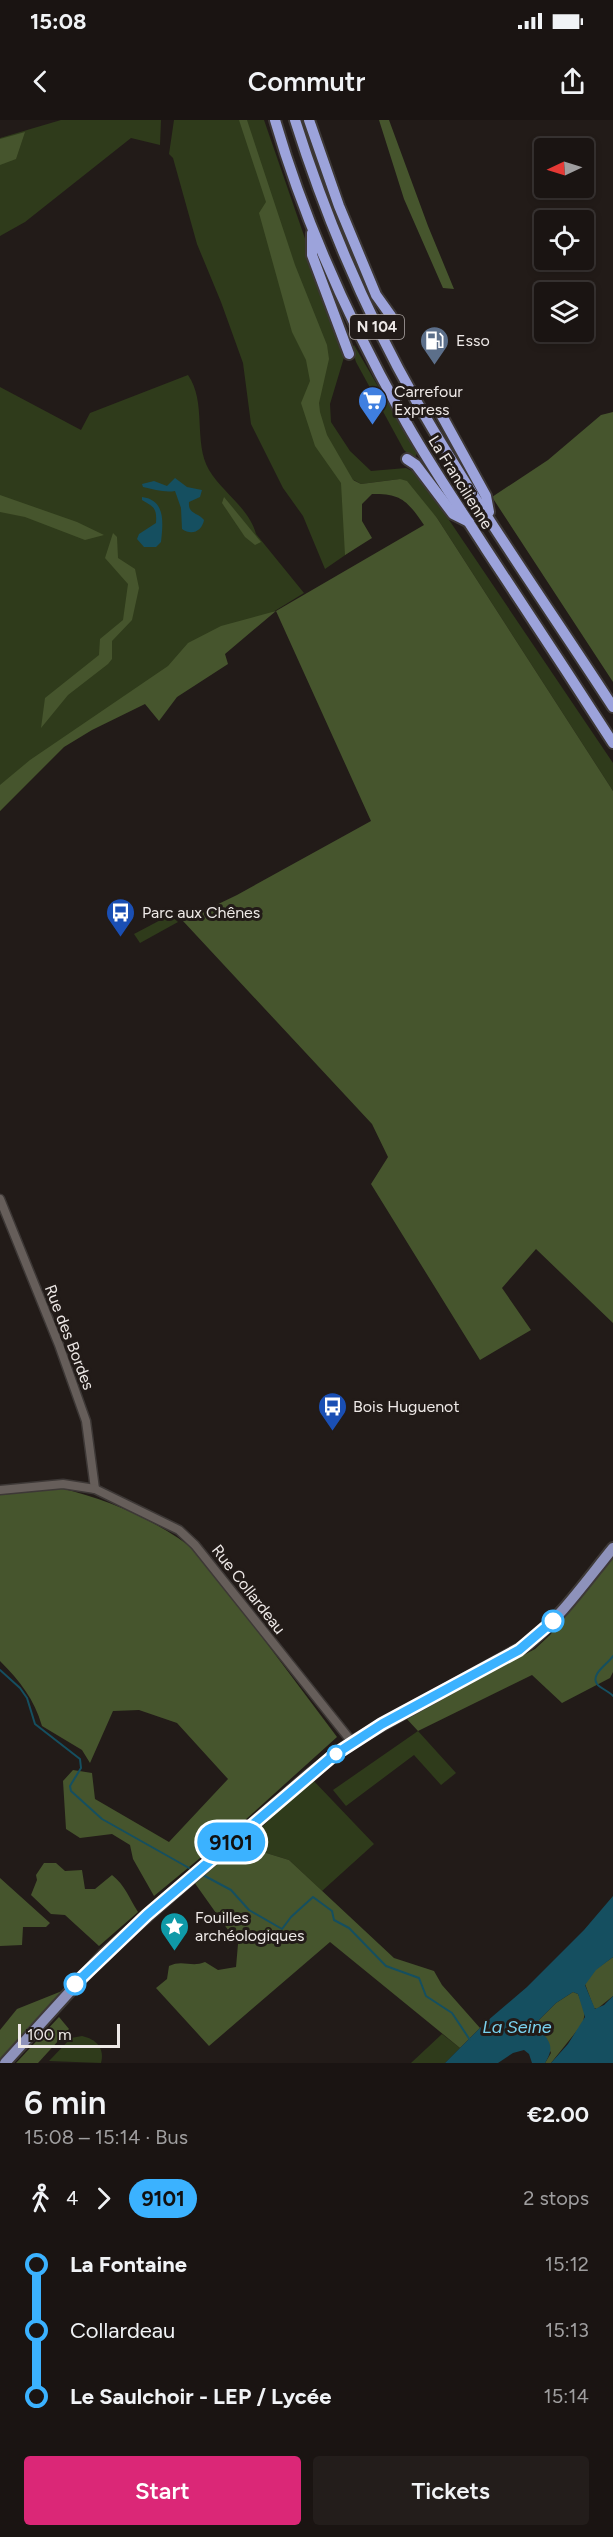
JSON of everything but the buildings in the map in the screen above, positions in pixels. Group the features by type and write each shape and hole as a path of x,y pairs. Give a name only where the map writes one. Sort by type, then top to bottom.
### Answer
{"highway":[{"name":"La Francilienne","path":"275,120 312,226 365,346 403,417 613,742"},
{"name":"La Francilienne","path":"296,120 326,207 382,337 418,404 613,707"},
{"path":"309,120 351,236 376,295 391,316"},
{"path":"312,226 312,255 350,354"},
{"path":"442,416 486,496 490,518"},
{"path":"407,459 416,465 453,514 469,522"}],"main road":[{"path":"5,2063 86,1972 309,1775 352,1742 528,1644 544,1631 613,1548"}],"street":[{"name":"Rue des Bordes","path":"0,1199 59,1345 86,1421 95,1490"},
{"name":"Rue Collardeau","path":"0,1490 63,1484 95,1490 179,1530 195,1545 352,1742"}],"green space":[{"path":"61,120 161,120 160,145 131,138 25,222 0,236 0,138"},
{"path":"174,120 264,120 345,354 330,404 331,422 350,451 371,471 406,468 418,474 613,763 613,791 437,518 400,479 361,484 354,480 354,549 325,569 303,516 283,488 251,424 243,363 197,244 173,158 169,154"},
{"path":"239,120 247,120 295,265 327,345 329,359 319,403 327,435 353,480 361,484 400,479 407,481 437,518 613,791 613,1323 536,1249 502,1288 531,1330 480,1360 371,1184 388,1157 372,1124 183,921 237,895 371,821 276,611 424,525 403,500 391,495 372,494 362,504 362,521 372,538 345,555 341,483 315,446 301,403 310,381 306,360 292,332 259,213 266,202"},
{"path":"379,120 389,120 454,289 443,288 404,199"},
{"path":"25,132 16,159 0,165 0,139"},
{"path":"354,345 417,453 414,460 404,450 356,362 352,349"},
{"path":"188,375 197,397 202,447 209,470 242,508 256,534 304,593 190,663 64,746 0,811 0,387 81,430 90,413"},
{"path":"613,412 613,682 492,497 548,460 601,415"},
{"path":"0,495 77,522 104,535 85,540 25,517 0,512"},
{"path":"224,497 261,542 255,545 245,537 222,503"},
{"path":"113,533 117,537 118,558 135,569 139,588 132,620 112,641 112,659 108,664 68,695 41,728 45,698 99,655 100,639 123,620 128,584 105,558"},
{"path":"276,611 225,654 228,664 177,697 159,721 145,704 92,730 64,747 0,811 0,785 30,760 168,666 188,643 221,626"},
{"path":"170,915 178,922 140,943 134,934"},
{"path":"60,1488 98,1499 152,1522 200,1554 337,1737 234,1830 154,1896 133,1859 130,1845 112,1834 80,1838 66,1829 63,1781 73,1770 92,1773 95,1799 169,1842 228,1779 177,1723 139,1710 113,1711 90,1763 82,1750 42,1726 26,1691 0,1661 0,1495"},
{"path":"613,1555 613,1672 610,1678 562,1703 532,1675 418,1731 405,1717 535,1649 550,1635"},
{"path":"418,1731 456,1773 441,1785 414,1755 346,1806 333,1790"},
{"path":"311,1778 374,1844 322,1891 289,1860 243,1846"},
{"path":"243,1846 289,1860 394,1958 434,1971 442,1985 480,2028 460,2048 330,1942 209,2046 156,1988 167,1979 169,1966 174,1964 205,1962 218,1970 236,1967 238,1944 194,1882 197,1875"},
{"path":"44,1863 56,1863 65,1871 82,1870 85,1889 95,1889 112,1875 124,1887 138,1912 99,1946 65,1915 51,1914 31,1895 37,1880 36,1875"},
{"path":"0,1878 50,1923 46,1927 23,1927 22,1945 0,1946"},
{"path":"613,1957 613,1996 597,2009 594,2008 585,1984 595,1970"},
{"path":"62,1991 0,2060 0,2030 17,2009"},
{"path":"573,1992 578,1994 585,2011 583,2023 551,2063 545,2063 551,2053 539,2026 539,2020 556,2003"},
{"path":"59,2017 69,2029 38,2063 16,2063"},
{"path":"442,2034 460,2048 445,2063 411,2063"},
{"path":"82,2036 98,2045 102,2053 101,2063 49,2061 71,2038"}],"water":[{"path":"175,478 187,487 202,490 200,497 189,502 190,509 204,520 196,531 189,532 182,529 181,508 175,491 155,490 143,487 142,484 154,481 167,486"},
{"path":"142,497 155,503 161,514 161,542 156,547 144,547 137,539 139,534 156,523 154,508 142,500"},
{"name":"La Seine","path":"613,1896 613,1957 596,1970 585,1985 595,2009 604,2005 613,1996 613,2063 551,2063 568,2044 585,2017 578,1994 573,1992 556,2003 539,2020 542,2031 550,2044 549,2055 545,2063 532,2063 529,2054 524,2050 513,2053 498,2063 445,2063 486,2022 527,1987 584,1930"}],"waterway":[{"path":"613,1656 595,1680 599,1686 613,1696"},
{"path":"0,1670 20,1688 27,1698 35,1724 80,1759 81,1768 70,1786 71,1791 102,1819 189,1868"},
{"path":"203,1875 231,1890 249,1910 282,1929 291,1917 313,1897 332,1911 334,1920 349,1928 386,1966 419,1978 426,1996 452,2013 470,2040"}],"bus line":[{"name":"9101","path":"75,1984 147,1915 334,1755 382,1724 519,1650 553,1621"}],"place":[{"name":"Esso","path":"435,366"},
{"name":"Carrefour Express","path":"373,426"},
{"name":"Parc aux Chênes","path":"121,938"},
{"name":"Bois Huguenot","path":"332,1432"},
{"name":"Fouilles archéologiques","path":"174,1952"}]}
